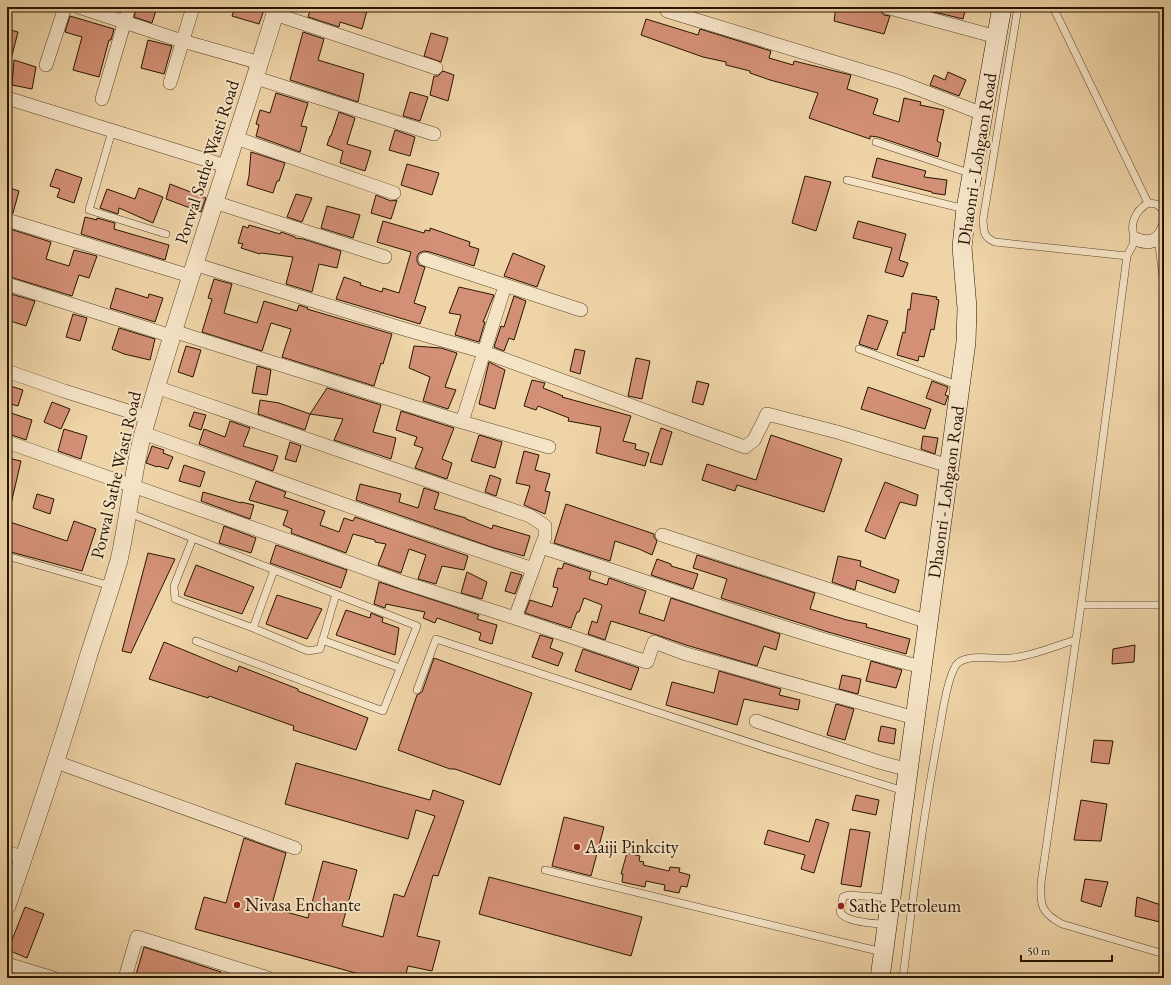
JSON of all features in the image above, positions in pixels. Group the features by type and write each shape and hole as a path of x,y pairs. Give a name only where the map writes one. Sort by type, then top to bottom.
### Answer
{"main road":[{"name":"Dhaonri - Lohgaon Road","path":"880,978 966,342 967,308 962,247 966,209 1002,7"}],"street":[{"path":"46,65 65,7"},
{"path":"80,7 182,40 258,70 434,134"},
{"path":"102,100 129,7"},
{"path":"170,82 193,7"},
{"path":"886,7 997,37"},
{"path":"276,10 436,68"},
{"name":"Porwal Sathe Wasti Road","path":"7,906 56,762 111,586 129,513 132,486 145,425 172,333 258,70 276,10"},
{"path":"667,10 900,82 983,114"},
{"path":"7,98 226,166"},
{"path":"236,138 394,193"},
{"path":"214,202 385,257"},
{"path":"7,220 484,352 745,447 754,440 767,414 837,432 949,466"},
{"path":"1136,239 1147,243 1161,233"},
{"path":"425,259 581,310"},
{"path":"7,284 549,447"},
{"path":"462,422 505,286"},
{"path":"7,371 64,391 145,425 395,522 533,569"},
{"path":"156,387 530,516 544,526 545,537 515,618"},
{"path":"7,442 402,582 647,662 654,642 683,653 915,718"},
{"path":"662,535 928,622"},
{"path":"541,547 861,652 922,667"},
{"path":"756,721 909,770"},
{"path":"56,762 295,848"},
{"path":"7,852 24,858"},
{"path":"125,978 137,937 268,978"},
{"path":"7,964 53,978"}],"lane":[{"path":"1018,7 983,220 984,232 988,239 995,242 1127,256"},
{"path":"1053,7 1148,204"},
{"path":"112,131 89,210 166,234"},
{"path":"876,142 972,174"},
{"path":"847,180 966,209"},
{"path":"1164,210 1156,204 1148,204 1140,208 1132,227 1133,234 1136,239 1127,256 1081,605 1041,882 1042,906 1050,918 1062,924 1164,954"},
{"path":"1161,233 1164,284"},
{"path":"859,349 960,386"},
{"path":"129,513 416,626 384,711 196,641"},
{"path":"193,538 174,586 175,599 253,628 308,651 320,649 336,594"},
{"path":"7,556 111,586"},
{"path":"253,628 274,570"},
{"path":"1081,605 1164,605"},
{"path":"417,690 436,639 763,747 906,792"},
{"path":"322,640 400,668"},
{"path":"903,978 927,794 945,700 953,672 957,664 965,660 978,658 1011,658 1022,656 1075,640"},
{"path":"546,870 884,953"},
{"path":"888,925 850,920 844,917 840,912 843,897 848,894 891,898"}],"building":[{"path":"137,7 157,7 152,23 134,17"},
{"path":"235,7 265,7 259,24 232,16"},
{"path":"311,7 368,7 362,29 340,22 339,27 308,17"},
{"path":"836,7 859,7 880,11 884,15 890,16 884,34 834,21"},
{"path":"927,7 966,7 963,19 926,10"},
{"path":"70,16 114,29 111,40 109,40 99,77 73,70 82,37 65,32"},
{"path":"646,19 698,35 700,29 771,51 769,58 793,65 794,61 851,75 847,89 878,99 873,114 899,122 904,98 921,102 920,105 944,110 937,141 941,143 938,157 878,137 870,136 870,139 809,118 818,93 770,80 750,73 750,71 726,65 726,62 703,57 641,35"},
{"path":"7,29 18,32 10,63 7,63"},
{"path":"303,32 324,39 318,60 364,74 358,102 290,80"},
{"path":"431,33 448,38 441,62 424,56"},
{"path":"148,40 172,46 164,74 141,68"},
{"path":"14,60 36,67 32,89 12,85"},
{"path":"443,71 454,75 448,101 430,95 434,76 438,76"},
{"path":"948,72 966,80 959,96 930,85 934,75 945,80"},
{"path":"410,92 428,97 420,121 403,116"},
{"path":"276,93 308,103 301,126 307,127 300,152 256,136 259,125 256,124 260,110 270,113"},
{"path":"339,112 355,118 347,144 371,151 365,171 340,163 343,151 327,145"},
{"path":"395,130 415,137 410,156 389,150"},
{"path":"251,152 285,163 273,193 247,185"},
{"path":"877,158 926,171 924,177 947,180 945,195 872,177"},
{"path":"407,164 439,173 432,195 401,185"},
{"path":"56,169 82,178 74,203 57,197 60,189 50,186"},
{"path":"805,176 831,182 816,231 792,223"},
{"path":"170,184 206,198 201,212 166,199"},
{"path":"7,187 19,191 13,213 7,212"},
{"path":"139,188 163,197 153,223 119,208 118,214 100,208 107,189 135,199"},
{"path":"296,194 312,198 302,222 287,217"},
{"path":"376,195 391,201 397,200 391,219 371,213"},
{"path":"327,206 360,215 353,238 321,228"},
{"path":"85,217 97,220 97,218 115,223 114,229 169,245 165,260 81,234"},
{"path":"383,221 424,233 425,230 430,231 430,228 470,242 469,246 479,249 474,266 430,252 424,251 419,253 417,261 419,265 425,267 414,303 426,307 420,324 336,299 344,277 361,283 360,285 382,292 383,288 399,293 411,252 377,242"},
{"path":"858,221 906,234 899,260 908,263 903,277 885,272 892,248 853,238"},
{"path":"249,225 280,234 281,232 295,238 303,239 341,251 337,268 319,264 312,292 286,284 293,257 260,254 241,248 243,244 238,243 243,226 248,228"},
{"path":"10,229 51,242 46,259 69,266 74,250 97,256 89,278 79,275 72,296 7,276 7,240"},
{"path":"513,253 545,266 537,287 504,276"},
{"path":"214,279 232,284 224,313 257,323 264,301 297,311 299,305 308,308 307,309 392,334 383,364 381,363 374,386 282,357 291,329 271,323 262,351 202,332 212,299 208,298"},
{"path":"459,287 494,295 483,322 485,322 479,342 455,335 461,315 449,313"},
{"path":"116,288 148,298 149,294 163,298 155,322 110,308"},
{"path":"912,293 937,297 936,299 939,300 934,330 931,329 924,357 919,356 918,361 897,355 903,332 905,333"},
{"path":"11,294 35,301 26,326 7,320 7,305"},
{"path":"514,296 526,301 514,340 509,338 504,351 494,347 501,326 504,327"},
{"path":"73,314 87,318 80,341 66,337"},
{"path":"868,315 888,321 877,350 859,344"},
{"path":"119,328 155,339 150,360 124,354 112,349"},
{"path":"186,346 201,350 193,377 178,372"},
{"path":"414,346 441,348 457,353 445,387 456,390 448,409 423,401 430,377 409,368"},
{"path":"575,349 585,351 580,374 570,371"},
{"path":"636,358 650,361 642,399 628,396"},
{"path":"489,362 505,370 495,409 479,404"},
{"path":"257,366 271,370 267,395 252,393"},
{"path":"532,380 545,383 543,388 563,396 562,397 631,416 623,441 636,444 635,449 649,453 645,466 596,453 601,427 568,421 569,418 538,406 536,410 524,406"},
{"path":"697,381 709,384 703,405 692,402"},
{"path":"932,381 948,387 945,395 948,396 945,405 926,398"},
{"path":"7,385 23,390 18,406 7,403"},
{"path":"868,387 931,409 925,429 861,409"},
{"path":"327,388 381,405 373,432 396,438 391,459 334,440 343,419 310,414"},
{"path":"260,400 279,403 310,414 305,430 258,414"},
{"path":"52,402 70,409 61,429 44,422"},
{"path":"401,411 454,428 442,459 452,463 447,479 415,468 423,448 414,445 417,437 396,430"},
{"path":"194,412 206,415 201,430 189,426"},
{"path":"11,413 32,420 26,440 9,434 11,429 7,428 7,424"},
{"path":"230,421 250,428 243,446 278,456 273,471 199,444 204,429 225,437"},
{"path":"661,428 672,432 662,465 650,462"},
{"path":"64,429 87,436 81,459 58,451"},
{"path":"479,435 502,442 495,468 471,461"},
{"path":"771,435 842,459 824,512 737,485 735,491 702,480 707,464 756,480"},
{"path":"923,436 938,438 935,454 921,449"},
{"path":"290,442 301,446 296,462 285,459"},
{"path":"152,446 164,450 163,453 173,457 168,469 146,463"},
{"path":"524,451 539,455 535,470 550,474 545,491 550,492 545,514 524,505 530,486 516,483"},
{"path":"7,458 21,461 11,504 7,503"},
{"path":"184,465 205,472 200,487 179,481"},
{"path":"490,475 501,479 496,496 485,492"},
{"path":"256,481 286,492 284,497 325,511 320,525 339,532 344,518 353,521 355,517 468,556 464,570 442,566 436,584 418,579 426,555 409,549 401,573 378,565 386,544 375,542 375,540 353,534 346,553 291,533 292,529 283,525 288,511 249,500"},
{"path":"885,482 918,495 916,506 900,502 885,539 865,531"},
{"path":"360,484 401,494 399,502 418,508 424,488 439,493 434,509 466,518 492,529 493,525 530,536 524,556 494,548 356,500"},
{"path":"203,492 241,503 254,505 250,519 201,501"},
{"path":"37,494 54,499 50,514 33,508"},
{"path":"566,504 654,534 657,541 652,555 615,541 610,561 554,543"},
{"path":"7,521 67,541 74,521 96,529 82,571 7,551"},
{"path":"224,526 256,538 251,553 219,543"},
{"path":"276,545 347,570 341,588 270,563"},
{"path":"148,553 175,559 131,653 122,651"},
{"path":"697,555 815,593 810,609 847,620 867,624 866,627 910,639 906,654 828,632 721,598 727,579 693,568"},
{"path":"838,556 861,561 860,566 899,580 895,593 857,580 855,590 832,582"},
{"path":"657,559 671,564 671,566 698,574 693,589 651,575"},
{"path":"564,563 591,572 589,579 607,585 609,578 646,591 639,613 664,621 671,598 780,634 776,650 764,646 757,666 611,621 605,640 588,634 592,621 597,623 602,605 584,598 571,628 525,613 530,600 552,607 558,588 553,587 554,581 558,568 562,569"},
{"path":"196,565 254,587 242,614 184,595"},
{"path":"467,572 487,582 482,599 461,593"},
{"path":"511,572 522,575 515,594 505,591"},
{"path":"379,582 479,615 477,619 497,625 492,644 479,640 481,633 437,618 435,623 423,618 425,612 386,604 385,608 374,604"},
{"path":"277,595 322,609 307,639 266,624"},
{"path":"346,610 370,618 371,613 383,618 382,622 399,628 395,655 336,635"},
{"path":"540,635 553,639 550,648 563,653 558,666 532,657"},
{"path":"164,642 237,672 239,666 368,718 356,750 293,730 294,726 209,696 208,698 149,679"},
{"path":"1135,645 1134,662 1112,664 1113,649"},
{"path":"583,649 639,668 631,690 575,671"},
{"path":"434,658 532,693 500,785 398,750 417,695 422,692"},
{"path":"871,661 902,670 896,688 866,681"},
{"path":"719,671 781,689 779,695 800,700 798,710 744,699 737,725 666,705 672,682 714,693"},
{"path":"842,675 861,679 858,694 839,689"},
{"path":"836,704 854,709 845,740 827,735"},
{"path":"881,726 896,729 894,744 878,741"},
{"path":"1094,740 1113,741 1109,764 1091,762"},
{"name":"Nivasa Enchante","path":"296,763 430,800 433,790 464,801 438,876 433,875 417,936 440,941 432,971 408,966 405,978 374,978 195,929 204,897 226,903 244,838 286,853 271,908 308,918 323,861 357,870 342,926 383,937 394,894 404,897 435,816 416,810 408,839 285,804"},
{"path":"856,795 879,800 876,815 852,810"},
{"path":"1081,800 1107,804 1101,841 1074,840"},
{"name":"Aaiji Pinkcity","path":"564,817 604,827 591,876 552,866"},
{"path":"816,819 829,823 814,873 801,869 805,855 764,844 768,830 809,842"},
{"path":"850,829 870,832 861,887 841,884"},
{"path":"627,853 640,856 639,861 644,862 643,865 669,871 670,867 680,868 679,872 690,875 687,887 681,886 679,893 664,890 665,885 646,881 645,887 622,882 623,874 621,874"},
{"path":"489,877 642,917 631,956 479,914"},
{"path":"1085,879 1108,882 1101,907 1081,901"},
{"path":"1137,897 1164,906 1164,923 1135,916"},
{"path":"25,907 44,914 27,958 8,950"},
{"path":"144,947 221,972 220,978 135,978"}],"place":[{"name":"Aaiji Pinkcity","path":"577,847"},
{"name":"Nivasa Enchante","path":"237,905"},
{"name":"Sathe Petroleum","path":"841,906"}]}
